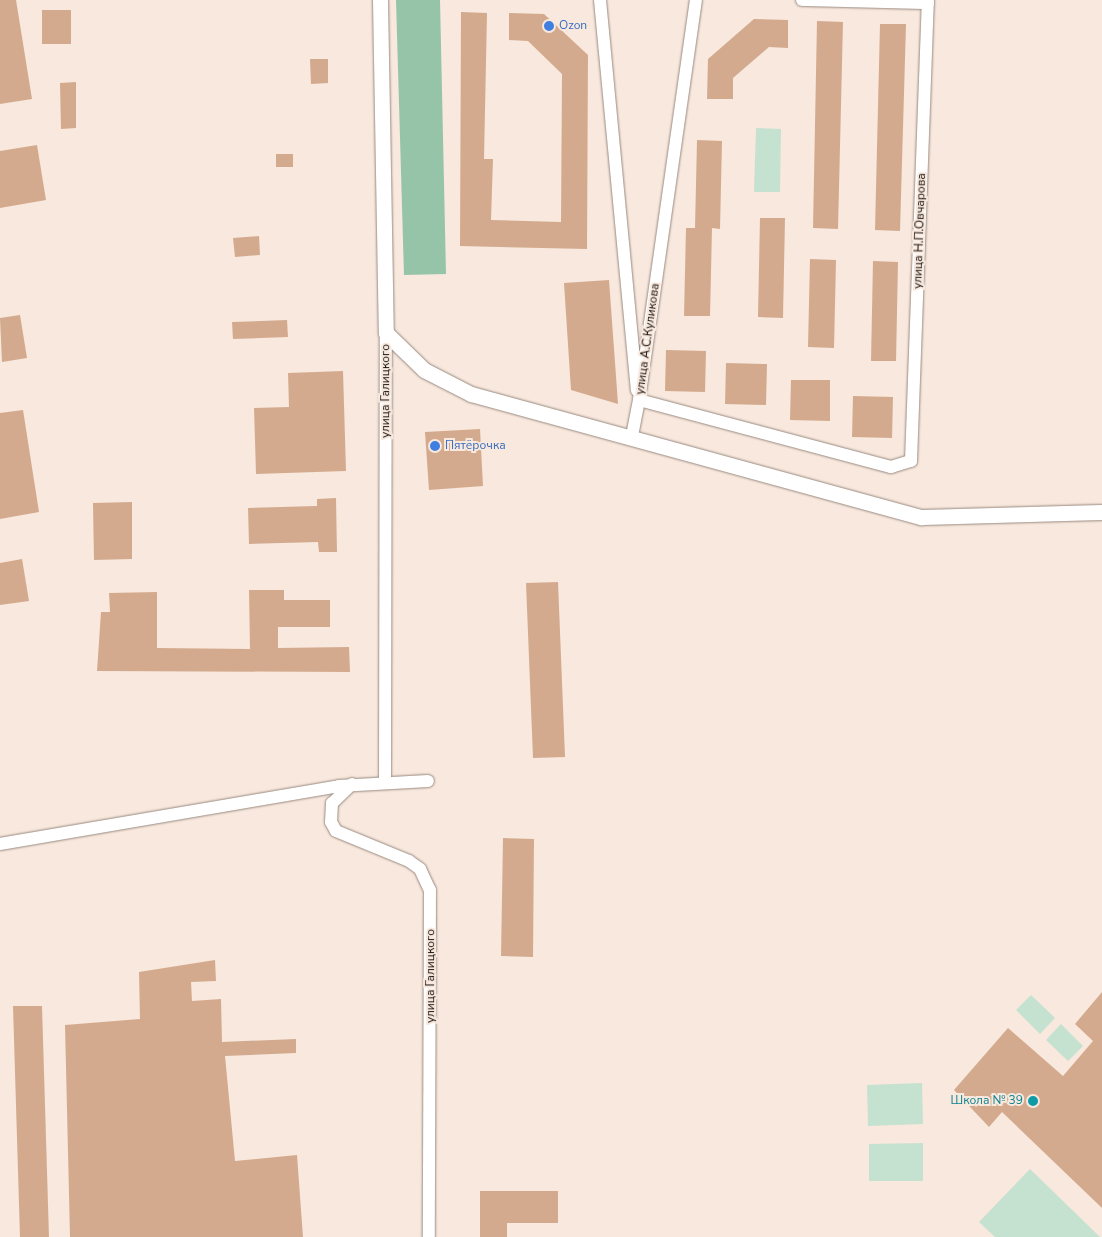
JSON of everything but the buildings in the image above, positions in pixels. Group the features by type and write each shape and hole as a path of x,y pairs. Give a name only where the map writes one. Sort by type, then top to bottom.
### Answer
{"street":[{"name":"улица Галицкого","path":"380,0 386,333 385,781"},
{"name":"улица А.С.Куликова","path":"600,0 631,361 639,400"},
{"name":"улица А.С.Куликова","path":"639,400 696,0"},
{"path":"802,0 928,2"},
{"name":"улица Н.П.Овчарова","path":"639,400 891,467 911,461 928,2"},
{"path":"386,333 424,370 448,386 922,517 1102,512"},
{"path":"632,436 639,400"},
{"path":"0,844 352,784 385,781 428,781"},
{"name":"улица Галицкого","path":"352,784 332,803 331,822 336,831 409,861 420,869 430,890 428,1237"}],"green space":[{"path":"396,0 440,0 446,274 404,275"},
{"path":"756,128 781,129 780,192 754,192"},
{"path":"1031,995 1055,1018 1040,1034 1016,1010"},
{"path":"1061,1024 1083,1046 1068,1061 1046,1040"},
{"path":"922,1083 923,1124 868,1126 867,1085"},
{"path":"923,1143 923,1181 869,1181 869,1144"},
{"path":"1030,1169 1100,1237 995,1237 979,1222"}],"place":[{"name":"Ozon","path":"549,26"},
{"name":"Пятёрочка","path":"435,446"},
{"name":"Школа № 39","path":"1033,1101"}]}
